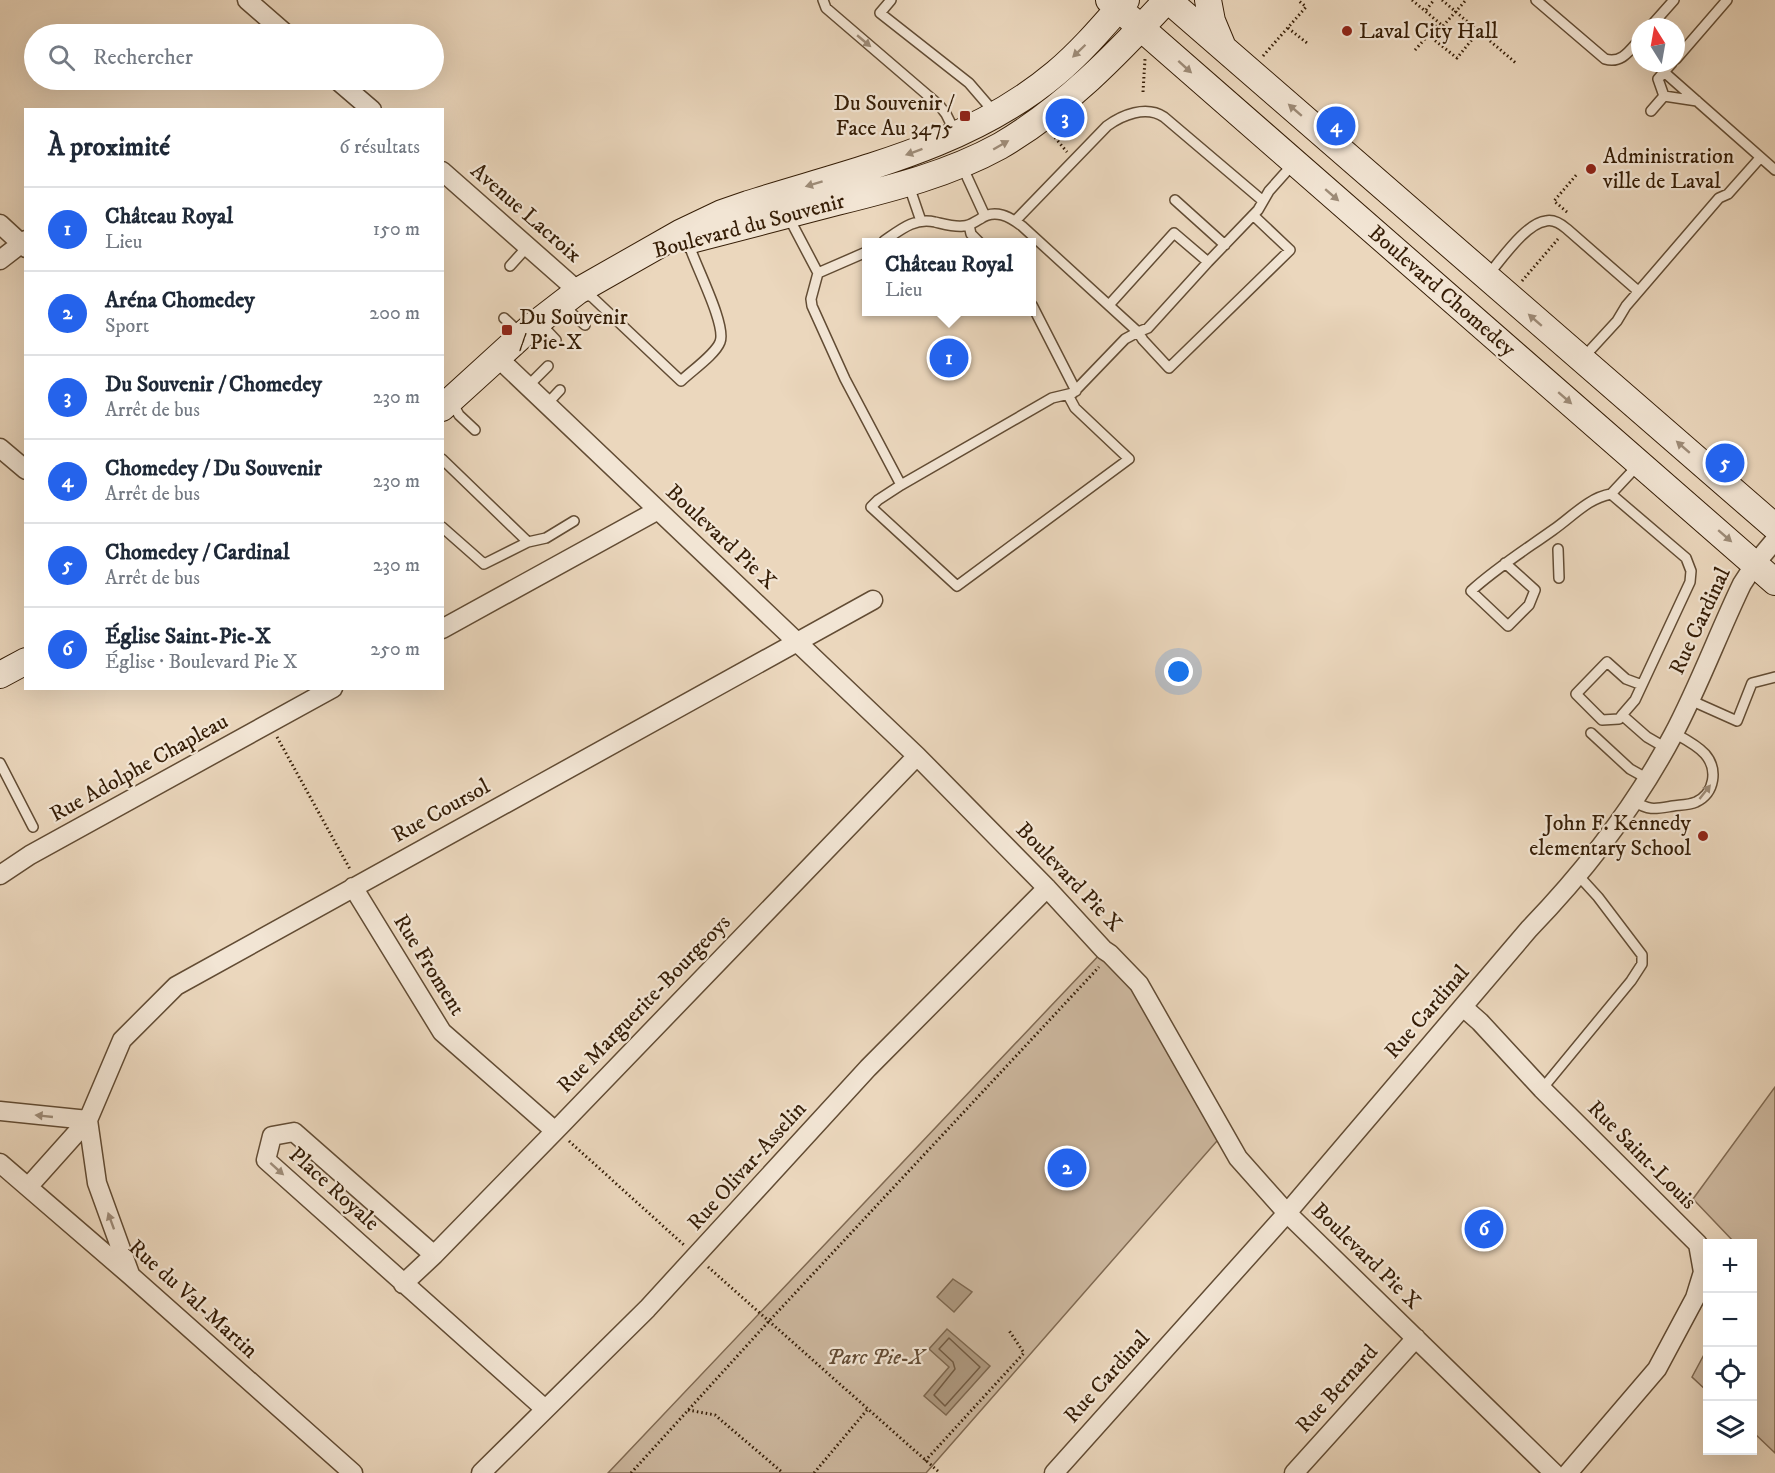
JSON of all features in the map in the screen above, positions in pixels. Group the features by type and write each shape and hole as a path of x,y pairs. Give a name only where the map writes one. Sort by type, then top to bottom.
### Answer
{"street":[{"path":"247,0 275,24"},
{"name":"Boulevard du Souvenir","path":"445,400 497,357 521,325 642,255 686,236 722,213 783,205 908,183 961,165 1001,145 1060,104 1101,70 1168,0"},
{"name":"Boulevard Chomedey","path":"1168,0 1775,526"},
{"path":"1208,0 1212,21 1222,48"},
{"name":"Boulevard du Souvenir","path":"783,205 956,135 996,114 1057,72 1081,50 1118,3"},
{"name":"Boulevard Chomedey","path":"1118,3 1141,28 1775,582"},
{"path":"349,90 370,108"},
{"name":"Avenue Lacroix","path":"444,173 528,246 570,297"},
{"path":"0,224 24,244 0,260"},
{"name":"Boulevard Pie X","path":"497,357 916,756 1139,984 1238,1158 1287,1213 1554,1473"},
{"path":"0,448 24,468"},
{"path":"444,628 658,510"},
{"name":"Rue Cardinal","path":"1054,1473 1287,1213 1577,874 1648,779 1690,700 1742,584 1775,540"},
{"name":"Rue Coursol","path":"28,1187 88,1120 122,1040 176,986 352,880 873,600"},
{"path":"0,675 24,662"},
{"name":"Rue Adolphe Chapleau","path":"0,875 30,855 329,690"},
{"name":"Rue Marguerite-Bourgeoys","path":"403,1284 560,1134 916,756"},
{"name":"Rue Froment","path":"352,880 442,1032 560,1134"},
{"name":"Rue Olivar-Asselin","path":"481,1473 648,1309 868,1068 1047,888"},
{"name":"Rue Saint-Louis","path":"1463,1007 1698,1244 1703,1272 1695,1299 1657,1369 1568,1473"},
{"path":"0,1112 88,1120 97,1183 131,1276"},
{"name":"Place Royale","path":"434,1255 294,1132 272,1136 266,1160 545,1409"},
{"name":"Rue du Val-Martin","path":"0,1163 131,1276 341,1469"},
{"name":"Rue Bernard","path":"1293,1473 1416,1338"}],"lane":[{"path":"823,0 826,8 939,105 956,135"},
{"path":"891,0 880,13 969,83 996,114"},
{"path":"1536,0 1605,59 1611,61 1623,57 1631,49"},
{"path":"1658,18 1674,0"},
{"path":"1685,49 1727,0"},
{"path":"1664,96 1658,79 1664,72 1775,170"},
{"path":"1664,96 1697,101"},
{"path":"1651,111 1664,96"},
{"path":"1015,221 1107,126 1123,116 1141,112 1152,112 1164,117 1263,201"},
{"path":"1581,359 1617,321 1638,291 1719,198 1728,194 1760,158"},
{"path":"1036,314 1072,393 1075,408 1129,459 957,586 871,507 901,485 1052,398 1072,393 1125,339 1148,327 1253,215 1269,190 1294,162"},
{"path":"961,165 985,216"},
{"path":"908,183 921,221"},
{"path":"1175,200 1224,245"},
{"path":"783,205 818,273 811,299 813,312 845,379 901,485"},
{"path":"889,238 909,225 921,221 927,220 961,227 985,216 998,214 1015,221 1034,238"},
{"path":"1036,240 1138,332 1169,368 1290,250 1253,215"},
{"path":"1486,277 1531,228 1543,221 1554,221 1567,229 1638,291"},
{"path":"969,225 975,238"},
{"path":"1109,305 1174,233 1208,262"},
{"path":"585,326 570,297 592,297 681,381 715,349 722,336 720,321 686,236"},
{"path":"510,266 528,246"},
{"path":"818,273 862,254"},
{"path":"521,325 556,340"},
{"path":"527,387 549,366"},
{"path":"546,405 560,390"},
{"path":"445,400 476,430"},
{"path":"444,461 528,542"},
{"path":"1505,563 1535,590 1529,604 1508,626 1471,591 1505,563 1596,498 1611,494 1640,463"},
{"path":"1611,494 1686,558 1691,571 1690,582 1642,685 1633,704 1619,719 1602,720 1576,694 1607,662 1626,679 1642,685"},
{"path":"444,529 484,564 528,542 546,538 574,521"},
{"path":"1558,549 1559,578"},
{"path":"1690,700 1737,721 1752,683 1775,677"},
{"path":"1622,715 1647,737 1697,747 1711,763 1713,780 1708,792 1693,803 1654,809 1645,808 1633,801"},
{"path":"1591,732 1630,768 1648,779"},
{"path":"0,763 33,827"},
{"path":"1542,1089 1631,981 1642,964 1641,956 1635,947 1598,897 1577,874"}],"path":[{"path":"1260,59 1306,7 1298,0"},
{"path":"1412,0 1443,26 1466,0"},
{"path":"1425,11 1434,0"},
{"path":"1442,0 1517,63"},
{"path":"1415,50 1439,23"},
{"path":"1288,28 1307,44"},
{"path":"1428,35 1457,58 1479,31"},
{"path":"1143,92 1145,57"},
{"path":"1568,213 1554,201 1578,173"},
{"path":"1519,285 1558,239"},
{"path":"276,737 352,880"},
{"path":"631,1473 1110,954"},
{"path":"560,1134 685,1246"},
{"path":"704,1263 940,1473"},
{"path":"925,1461 1024,1353 1008,1329"},
{"path":"688,1410 715,1415 783,1473"},
{"path":"814,1473 867,1410"}],"green space":[{"name":"Parc Pie-X","path":"1104,950 1110,954 1224,1133 926,1473 608,1473"},
{"path":"1775,1087 1775,1453 1757,1436 1757,1239 1731,1239 1693,1199"},
{"path":"1703,1356 1703,1387 1692,1377"}],"water":[{"path":"953,1279 972,1292 954,1312 937,1297"},
{"path":"947,1329 990,1366 946,1415 924,1396 949,1367 929,1349"}],"place":[{"name":"Laval City Hall","path":"1347,31"},
{"name":"Du Souvenir / Face Au 3475","path":"965,116"},
{"name":"Du Souvenir / Chomedey","path":"1065,118"},
{"name":"Chomedey / Du Souvenir","path":"1336,126"},
{"name":"Administration ville de Laval","path":"1591,169"},
{"name":"Du Souvenir / Pie-X","path":"507,330"},
{"name":"Château Royal","path":"949,358"},
{"name":"Chomedey / Cardinal","path":"1725,463"},
{"name":"John F. Kennedy elementary School","path":"1703,836"},
{"name":"Aréna Chomedey","path":"1067,1168"},
{"name":"Église Saint-Pie-X","path":"1484,1229"}]}
